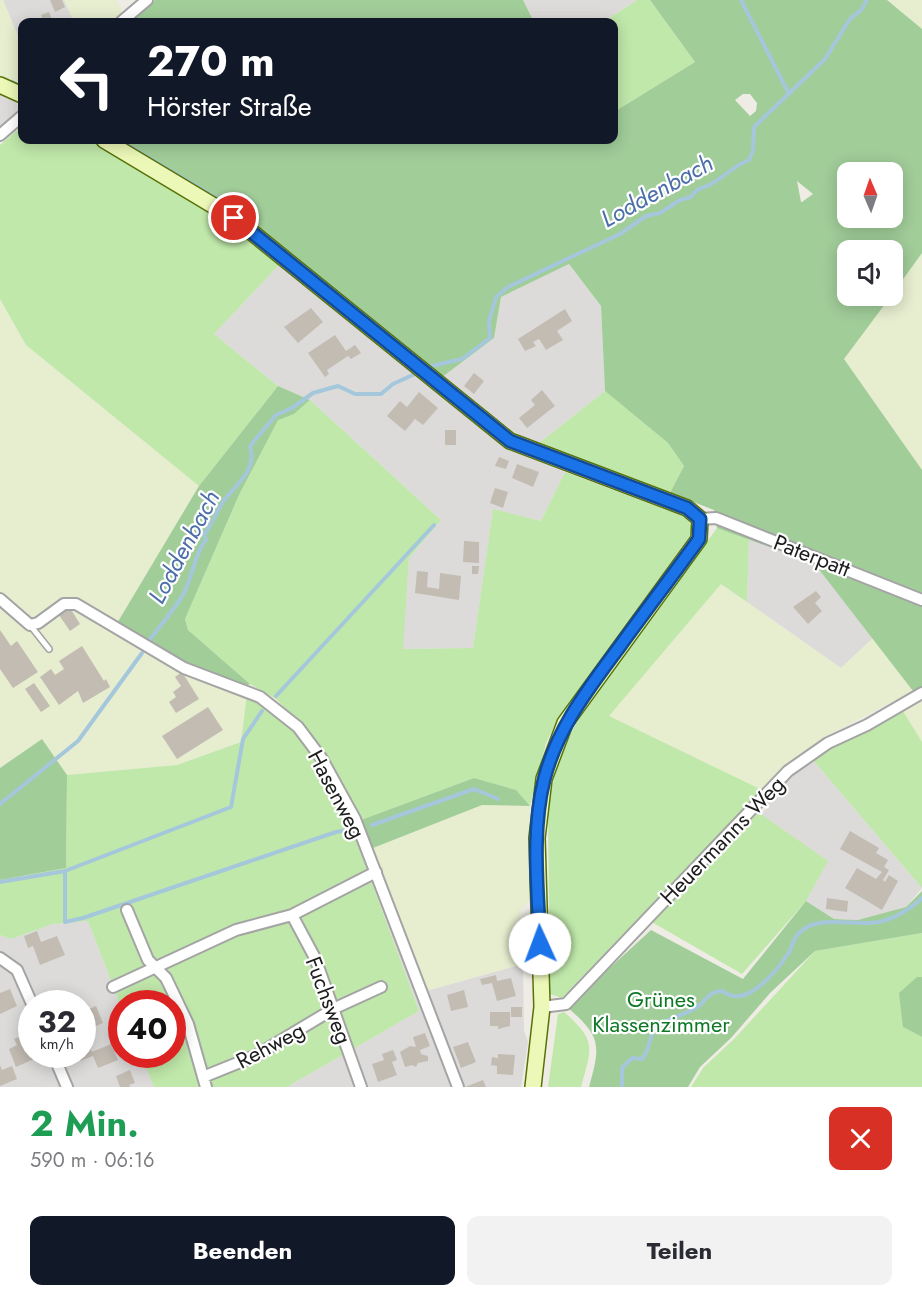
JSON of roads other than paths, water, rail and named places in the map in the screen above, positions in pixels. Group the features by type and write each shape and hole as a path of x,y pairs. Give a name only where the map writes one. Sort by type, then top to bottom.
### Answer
{"street":[{"path":"126,18 147,0"},
{"path":"0,85 18,93"},
{"path":"0,135 18,119"},
{"path":"111,144 234,218 510,441 687,508 700,519 699,539 565,723 544,779 537,838 542,1007 533,1087"},
{"name":"Paterpatt","path":"700,519 716,518 922,600"},
{"path":"0,599 30,626"},
{"name":"Hasenweg","path":"30,626 38,623 64,604 76,604 184,668 244,689 274,706 298,727 322,759 355,819 458,1087"},
{"name":"Heuermanns Weg","path":"542,1007 566,1004 788,771 828,742 867,725 922,693"},
{"path":"113,987 158,968 197,946 236,930 292,915 376,872"},
{"path":"127,910 148,960 166,978 188,1024 204,1082"},
{"name":"Fuchsweg","path":"292,915 315,958 335,1008 361,1087"},
{"path":"0,958 17,970 26,990"},
{"name":"Rehweg","path":"204,1082 255,1056 335,1008 381,987"},
{"path":"59,1068 67,1087"}],"lane":[{"path":"30,626 49,649"}],"waterway":[{"path":"741,0 789,94"},
{"name":"Loddenbach","path":"432,366 462,359 490,338 489,321 496,297 508,287 620,234 646,216 660,213 680,200 691,197 697,190 749,160 753,151 754,127 825,59 850,19 861,10 867,0"},
{"path":"12,82 18,85"},
{"path":"126,144 223,202"},
{"name":"Loddenbach","path":"147,644 184,593 199,551 206,540 204,535 223,502 248,471 252,455 250,446 276,415 292,408 313,393 338,386 355,394 381,394 393,384 417,373"},
{"path":"276,696 434,525"},
{"name":"Loddenbach","path":"0,804 78,741 142,653"},
{"path":"0,882 65,871 231,807 243,739 262,711"},
{"path":"372,825 474,789 498,799"},
{"path":"65,871 65,922 83,918 336,832 353,829"},
{"path":"622,1087 622,1068 632,1058 642,1059 655,1029 665,1021 696,1008 716,992 723,991 732,996 741,996 759,986 783,962 796,936 806,928 825,922 884,921 902,913 922,898"}],"park label":[{"name":"Grünes Klassenzimmer","path":"661,1012"}]}
